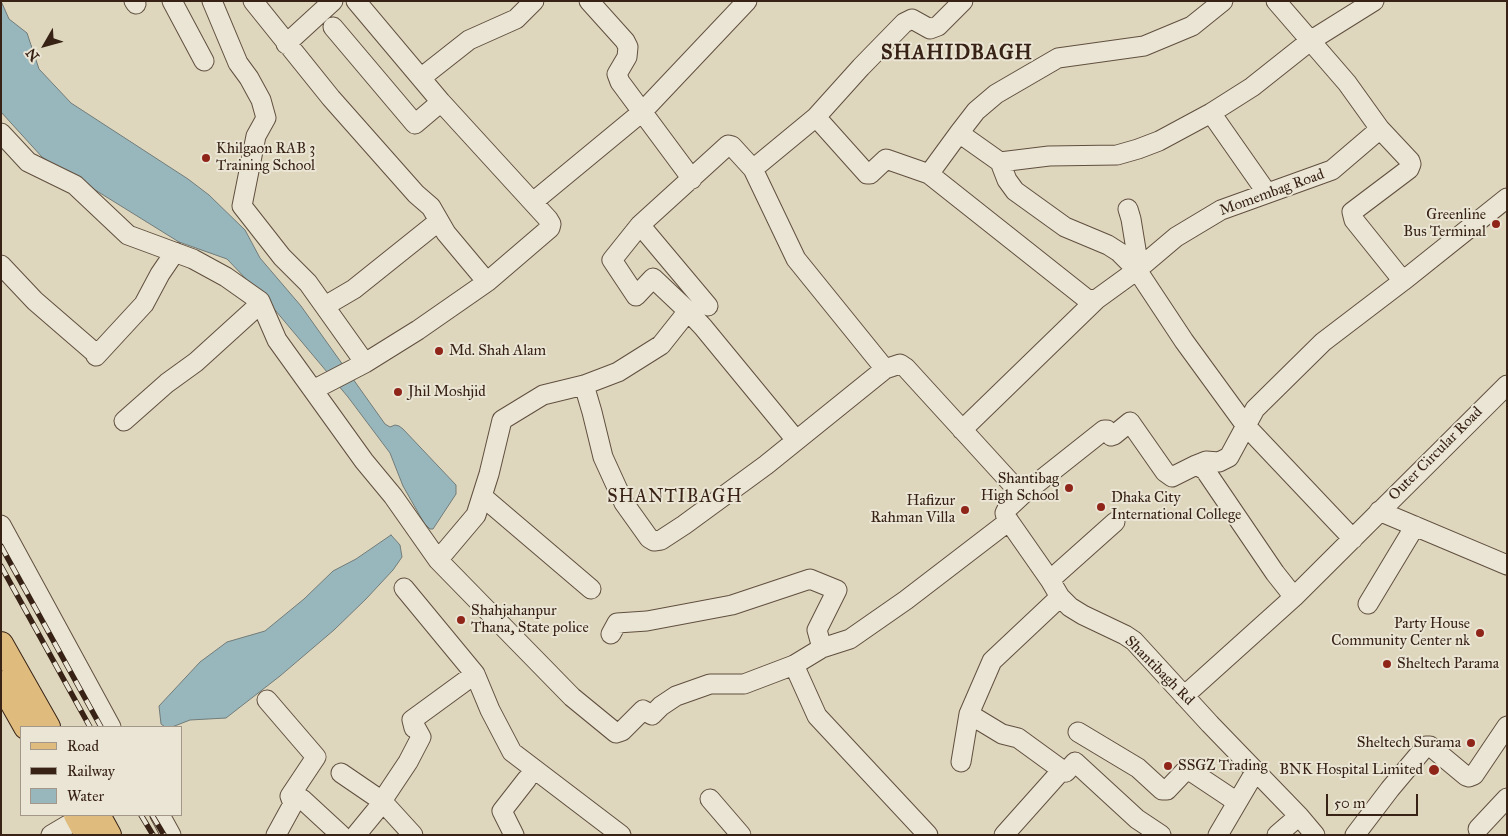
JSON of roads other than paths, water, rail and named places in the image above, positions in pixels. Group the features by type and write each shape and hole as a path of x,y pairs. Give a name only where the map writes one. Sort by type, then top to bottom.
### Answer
{"main road":[{"path":"1,644 47,726"},
{"path":"1,683 25,726"},
{"path":"85,821 109,835"}],"street":[{"path":"172,1 204,61"},
{"path":"212,1 238,63 261,100 266,118 256,136 242,206 282,256 308,283 365,364"},
{"path":"253,1 331,98 416,194 431,207 446,233 487,282"},
{"path":"286,44 333,1"},
{"path":"313,390 365,364 487,282 550,228 551,224 548,218 442,102 356,1"},
{"path":"422,77 469,40 516,19 534,1"},
{"path":"589,1 625,41 628,47 626,57 617,74 620,82 692,179"},
{"path":"533,202 642,112 747,1"},
{"path":"753,169 816,117 904,23 912,19 930,29 938,26 963,1"},
{"path":"929,174 976,111 996,94 1058,58 1144,46 1192,26 1223,1"},
{"path":"1276,1 1348,83 1380,129 1410,161 1409,169 1352,212 1352,216 1403,281"},
{"path":"1000,162 1049,156 1100,156 1128,153 1159,141 1211,113 1252,87 1310,41 1374,1"},
{"path":"333,27 415,124 442,102"},
{"path":"1211,113 1267,193"},
{"path":"816,117 867,174 870,174 886,159 929,174 1088,300 1097,299"},
{"name":"Momembag Road","path":"962,430 1097,299 1138,269 1176,237 1221,210 1332,170 1380,129"},
{"path":"1,132 8,153 75,185 128,235 193,259 226,276 261,303 277,340 438,560 572,697 616,733 622,731 643,710 652,716 661,706 676,696 693,689 710,684 744,684 794,665 822,648 850,640 906,600 1007,517 1022,495 1104,430 1107,430 1111,436 1114,436 1130,422 1165,472 1172,477 1206,461 1219,462 1229,457 1255,409 1323,342 1507,198"},
{"path":"959,133 1000,162 1007,180 1015,191 1065,227 1108,245 1138,269 1189,349 1246,426 1353,539"},
{"path":"796,440 688,311 653,278 636,296 612,260 640,225 728,145 732,146 753,169 796,259 885,369"},
{"path":"1128,209 1132,219 1138,269"},
{"path":"325,306 354,289 439,221"},
{"path":"640,225 708,306"},
{"path":"1,265 35,301 94,352 96,356 144,304 160,274 175,252"},
{"path":"124,421 196,362 261,303"},
{"path":"438,560 476,515 483,496 502,420 543,395 584,385 618,372 661,344 688,311"},
{"path":"584,385 603,457 624,503 649,538 654,541 661,540 684,525 766,465 885,369 900,364 906,368 1022,495"},
{"name":"Outer Circular Road","path":"1507,385 1379,511 1507,565"},
{"path":"1196,465 1205,470 1294,597"},
{"path":"483,496 591,589"},
{"path":"1184,696 1294,597 1379,511"},
{"name":"Shantibagh Rd","path":"1007,517 1060,598 1083,615 1134,641 1255,772 1299,816 1314,835"},
{"path":"1050,580 1115,522"},
{"path":"1,525 110,726"},
{"path":"1368,604 1415,526"},
{"path":"611,634 617,623 648,621 732,605 810,579 837,590 817,630 822,648"},
{"path":"404,588 475,674 490,710 512,752 620,835"},
{"path":"961,762 969,714 992,662 1060,598"},
{"path":"794,665 816,716 928,835"},
{"path":"356,835 382,802 408,762 421,737 416,728 414,728 412,720 475,674"},
{"path":"267,700 316,757 290,796 293,804"},
{"path":"969,714 1002,734 1018,738 1066,772 1075,762 1137,819 1161,835"},
{"path":"1355,835 1426,746 1430,746 1466,776 1470,777 1474,775 1507,726"},
{"path":"1078,732 1138,768 1162,790 1167,790 1184,772 1189,770 1237,802"},
{"path":"1004,835 1062,770"},
{"path":"1218,835 1255,772"},
{"path":"341,773 382,802 413,835"},
{"path":"514,834 502,811 527,779"},
{"path":"1478,829 1507,798"},
{"path":"276,835 293,804 297,800 302,799 341,835"},
{"path":"710,800 741,835"},
{"path":"161,816 171,835"},
{"path":"1277,835 1299,816"},
{"path":"51,835 85,821"}],"water":[{"path":"1,1 9,19 27,33 39,69 71,103 188,179 209,195 245,230 260,258 301,306 385,424 390,427 399,426 403,429 456,485 456,494 433,529 430,529 424,523 403,486 390,453 348,397 270,304 227,259 179,242 42,157 1,112"},
{"path":"391,535 400,545 402,557 393,570 366,599 334,630 280,676 226,718 190,720 175,726 164,726 161,724 159,706 200,662 227,642 265,631 304,599 333,571 356,559"}],"railway":[{"path":"1,546 100,726"},
{"path":"1,566 89,726"},
{"path":"142,816 153,835"},
{"path":"153,816 164,835"}],"place":[{"name":"Khilgaon RAB 3 Training School","path":"206,158"},
{"name":"Greenline Bus Terminal","path":"1496,224"},
{"name":"Md. Shah Alam","path":"439,351"},
{"name":"Jhil Moshjid","path":"398,392"},
{"name":"Shantibag High School","path":"1069,488"},
{"name":"Dhaka City International College","path":"1101,507"},
{"name":"Hafizur Rahman Villa","path":"965,510"},
{"name":"Shahjahanpur Thana, State police","path":"461,620"},
{"name":"Party House Community Center nk","path":"1480,633"},
{"name":"Sheltech Parama","path":"1387,664"},
{"name":"Sheltech Surama","path":"1471,743"},
{"name":"SSGZ Trading","path":"1168,766"},
{"name":"BNK Hospital Limited","path":"1434,770"}],"district":[{"name":"SHAHIDBAGH","path":"957,54"},
{"name":"SHANTIBAGH","path":"675,498"}]}
